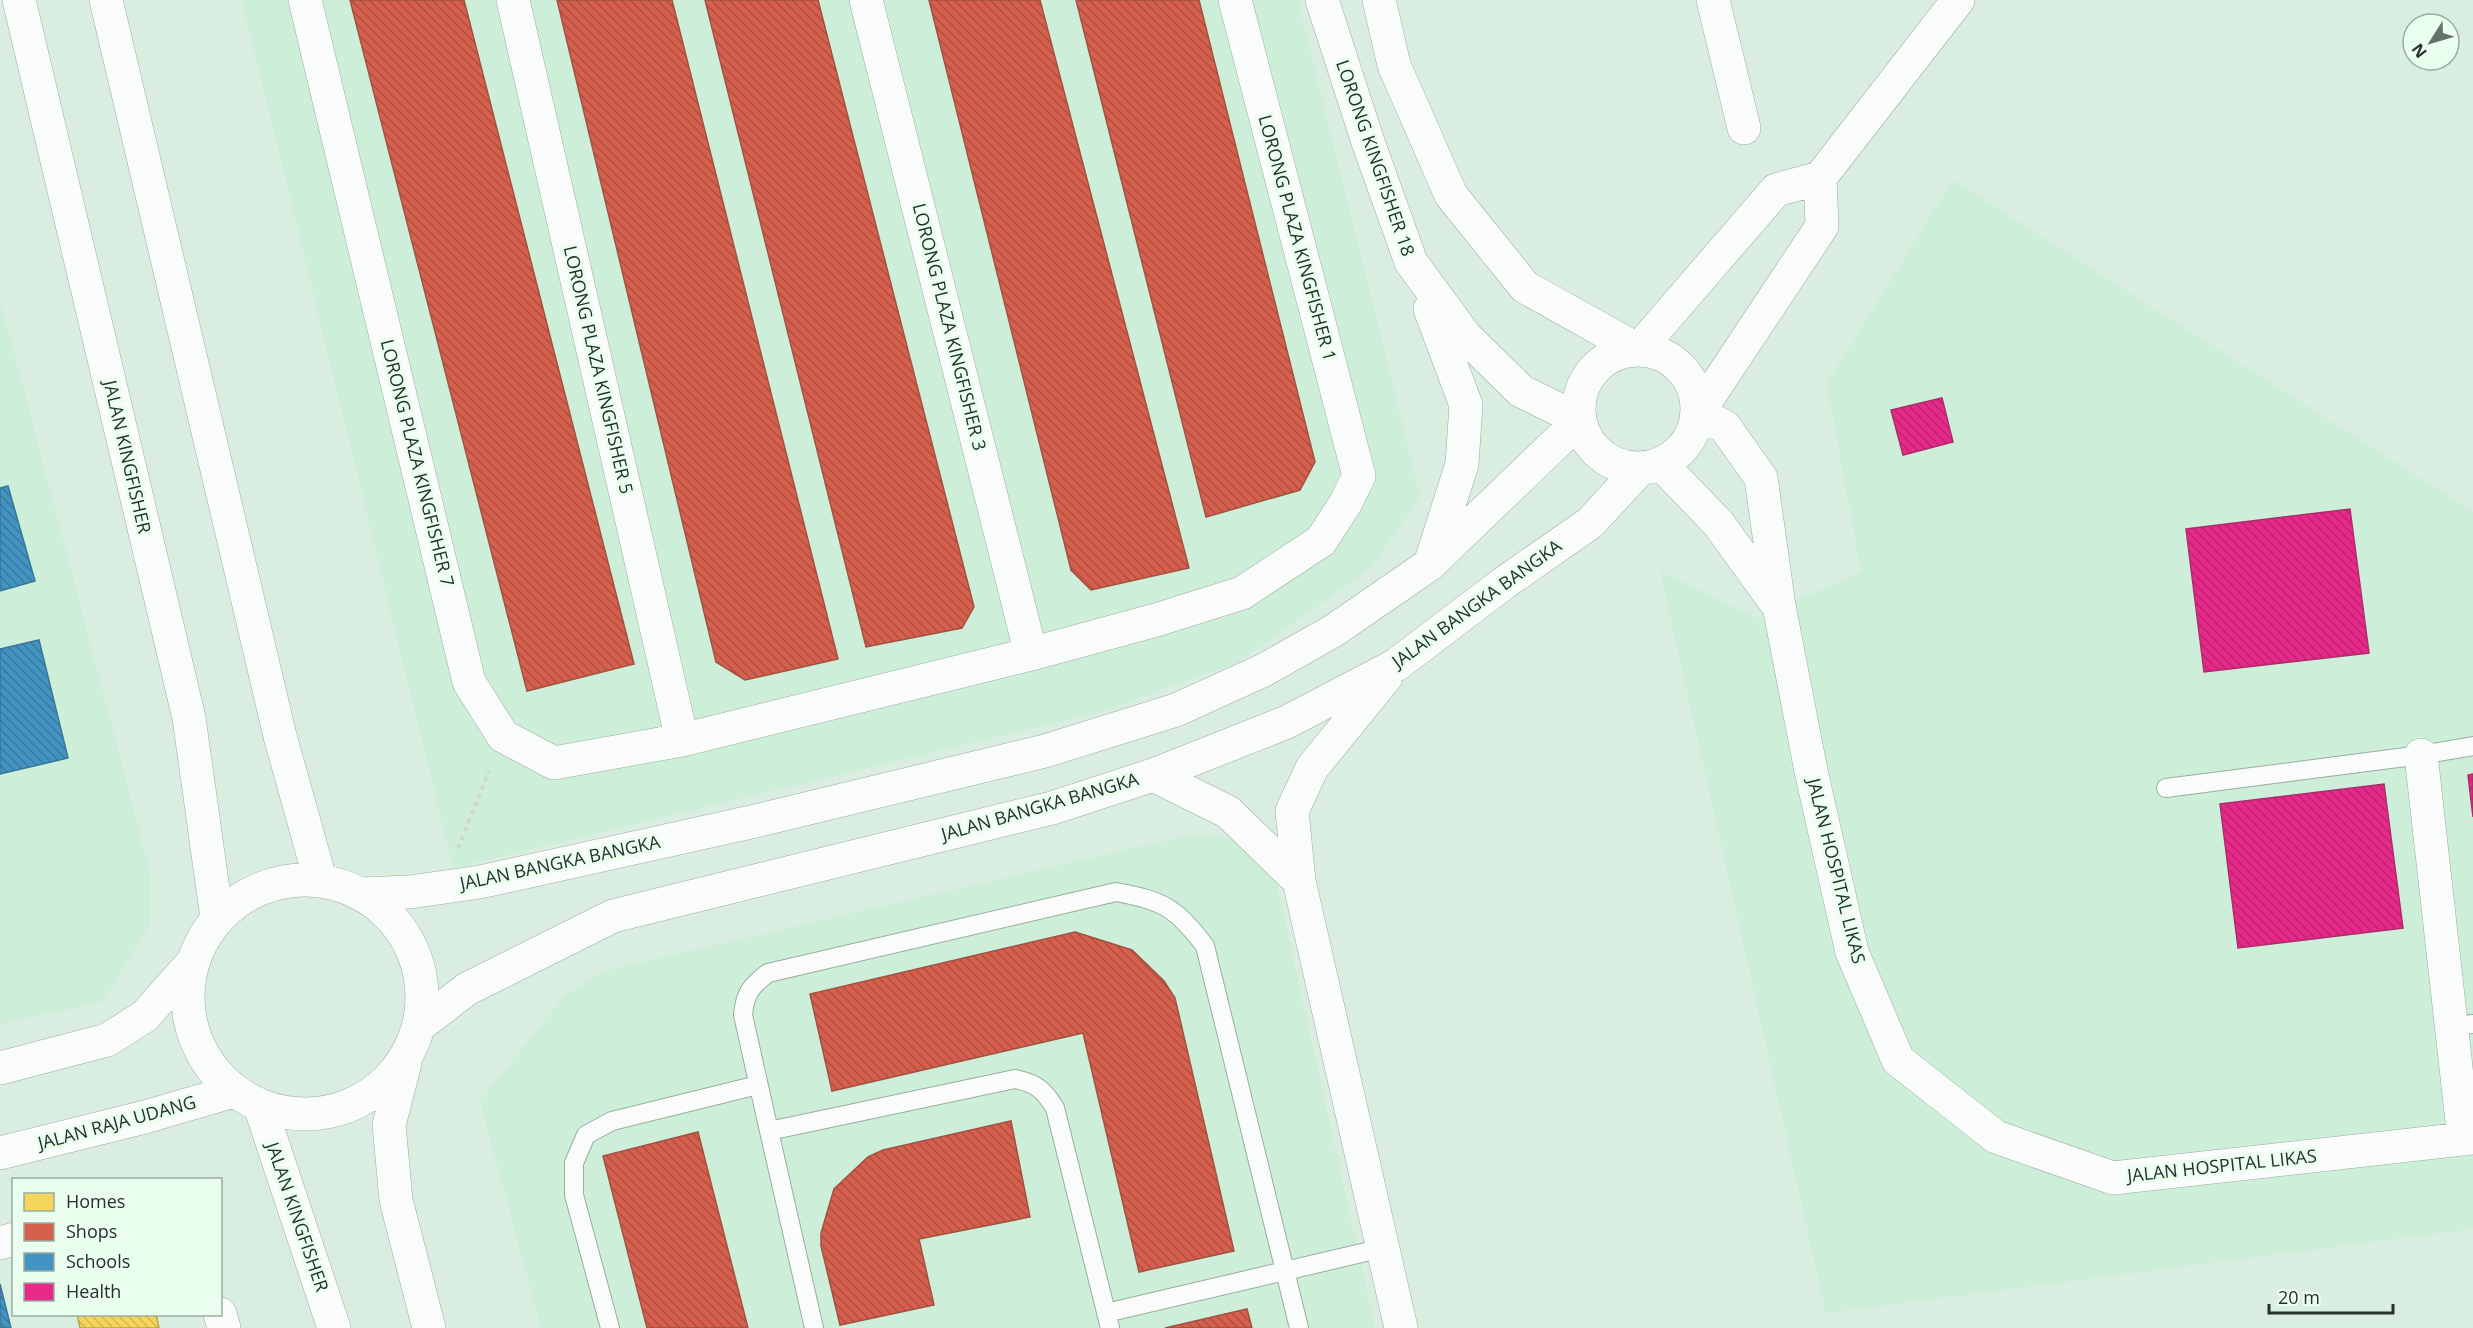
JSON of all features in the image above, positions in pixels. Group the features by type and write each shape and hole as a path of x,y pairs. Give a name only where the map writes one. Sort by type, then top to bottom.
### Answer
{"street":[{"name":"JALAN KINGFISHER","path":"19,0 189,718 217,918"},
{"path":"106,0 280,736 320,879"},
{"name":"LORONG PLAZA KINGFISHER 7","path":"305,0 470,682 503,736"},
{"name":"LORONG PLAZA KINGFISHER 5","path":"513,0 682,740"},
{"name":"LORONG PLAZA KINGFISHER 3","path":"866,0 1031,654"},
{"name":"LORONG PLAZA KINGFISHER 1","path":"1031,654 1156,620 1242,593 1321,541 1345,504 1359,476 1235,0"},
{"name":"LORONG KINGFISHER 18","path":"1322,0 1368,142 1411,262 1466,337 1521,391 1580,420"},
{"path":"1379,0 1394,64 1451,195 1525,287 1638,350"},
{"path":"1713,0 1744,128"},
{"path":"1638,350 1776,190 1820,178 1958,0"},
{"path":"1698,413 1822,226 1820,178"},
{"path":"1411,262 1466,405 1462,464 1429,566"},
{"path":"1638,350 1659,353 1672,360 1684,371 1693,384 1698,413 1695,429 1687,444 1675,456 1650,467 1624,467 1608,460 1595,450 1585,436 1580,420 1580,399 1584,383 1593,369 1606,359 1622,352 1638,350"},
{"name":"JALAN HOSPITAL LIKAS","path":"1698,413 1725,427 1761,478 1779,606 1811,771 1852,952 1898,1060 1996,1137 2113,1178 2469,1138"},
{"name":"JALAN BANGKA BANGKA","path":"362,894 480,882 707,831 1045,751 1176,710 1264,670 1333,632 1429,566 1580,420"},
{"path":"1650,467 1718,523 1779,606"},
{"name":"JALAN BANGKA BANGKA","path":"420,1025 467,989 613,916 1052,808 1153,775 1287,722 1396,664 1504,583 1590,523 1650,467"},
{"path":"503,736 554,763 682,740 1031,654"},
{"path":"1396,664 1312,768 1292,811 1299,881 1401,1328"},
{"path":"2421,755 2462,1025 2469,1138"},
{"path":"1153,775 1228,812 1299,881"},
{"path":"405,1061 377,1091 341,1110 300,1115 247,1099 209,1065 193,1034 187,998 192,963 201,939 217,918 246,894 282,881 320,879 362,894 390,915 412,947 423,985 420,1025 405,1061 389,1125 396,1200 429,1328"},
{"path":"0,1068 107,1040 145,1016 192,963"},
{"name":"JALAN KINGFISHER","path":"247,1099 334,1328"},
{"name":"JALAN RAJA UDANG","path":"0,1154 145,1117 247,1099"}],"lane":[{"path":"2166,788 2421,755 2473,746"},
{"path":"814,1328 743,1015 744,998 755,982 768,973 1116,892 1150,898 1183,917 1205,946 1299,1328"},
{"path":"769,1131 1015,1079 1033,1082 1046,1093 1055,1108 1108,1320 1285,1271 1383,1248"},
{"path":"610,1328 574,1195 574,1163 586,1135 612,1121 758,1085"}],"path":[{"path":"442,887 503,736"}],"shaded area":[{"path":"242,0 1298,0 1420,497 1370,569 1238,662 1108,710 453,868"},
{"path":"1953,180 2473,512 2473,1229 1826,1313 1660,571 1757,618 1861,572 1827,383"},
{"path":"0,299 150,872 150,925 102,1002 0,1024"},
{"path":"1194,834 1241,840 1275,877 1375,1328 541,1328 480,1101 563,998 603,971"}],"building: Homes":[{"path":"77,1316 156,1316 159,1328 80,1328"}],"building: Shops":[{"path":"350,0 464,0 634,664 527,691"},
{"path":"557,0 672,0 838,659 745,680 716,662"},
{"path":"705,0 818,0 974,607 962,628 866,647"},
{"path":"929,0 1040,0 1189,568 1091,590 1071,570"},
{"path":"1076,0 1199,0 1315,462 1300,490 1206,517"},
{"path":"1075,932 1132,950 1164,981 1175,998 1234,1251 1139,1272 1083,1033 832,1091 810,994"},
{"path":"1011,1121 1030,1217 919,1239 934,1305 840,1325 821,1246 821,1233 834,1189 868,1157 883,1150"},
{"path":"698,1132 748,1328 647,1328 603,1156"},
{"path":"1247,1309 1252,1328 1165,1328"}],"building: Schools":[{"path":"8,486 35,581 0,591 0,488"},
{"path":"39,640 68,758 0,774 0,649"},
{"path":"0,1284 11,1328 0,1328"}],"building: Health":[{"path":"1942,398 1953,442 1903,455 1891,410"},
{"path":"2350,509 2369,653 2204,672 2186,529"},
{"path":"2473,774 2473,817 2468,775"},
{"path":"2384,784 2403,928 2238,948 2220,804"}]}
